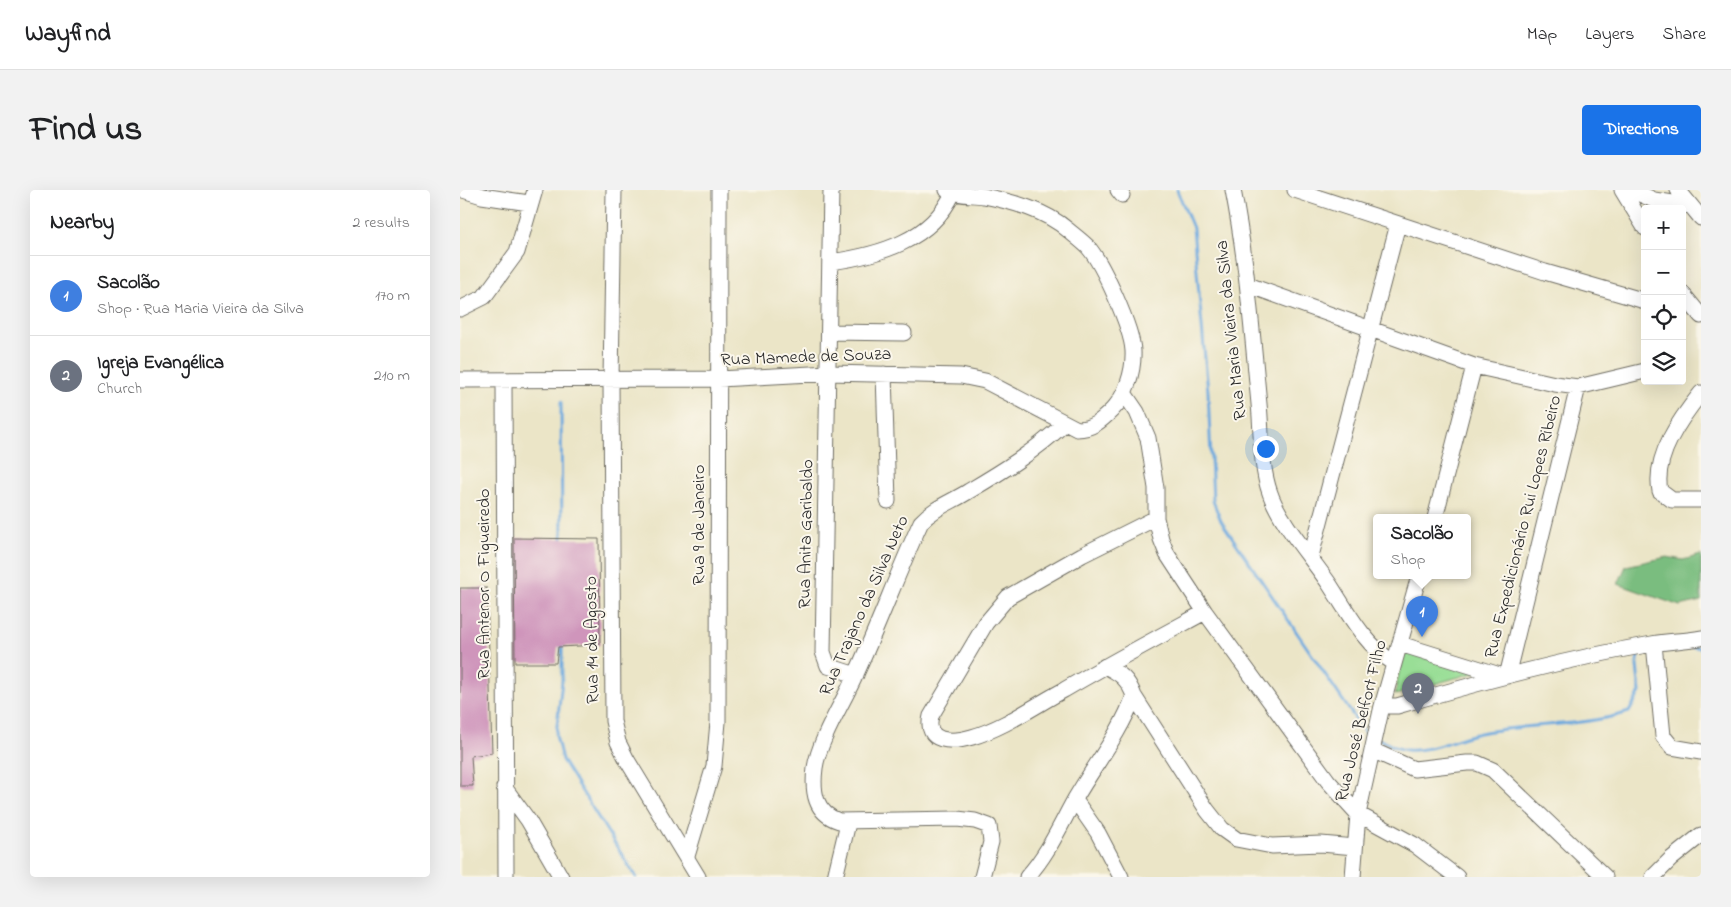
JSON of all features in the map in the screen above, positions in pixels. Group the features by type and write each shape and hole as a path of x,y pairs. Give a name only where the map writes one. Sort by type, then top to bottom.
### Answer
{"street":[{"path":"460,309 484,297 517,252 532,197 482,196 463,190"},
{"name":"Rua 14 de Agosto","path":"614,190 611,380 612,721 618,742 627,760 698,877"},
{"name":"Rua 9 de Janeiro","path":"687,856 709,785 717,748 718,190"},
{"path":"829,373 831,190"},
{"name":"Rua Maria Vieira da Silva","path":"1233,190 1248,285 1269,492 1283,519 1311,556 1360,631 1382,655 1394,663"},
{"path":"1295,190 1641,300"},
{"path":"1622,190 1641,221"},
{"path":"1631,190 1654,200 1691,206"},
{"path":"1678,190 1701,218"},
{"path":"830,262 859,258 898,246 924,230 940,216 950,192 983,196 1023,206 1050,217 1088,248 1097,260 1132,340 1132,364 1124,393 1137,412 1148,438 1156,488 1156,518 1160,539 1167,554 1205,612 1328,781 1358,814 1415,845 1457,877"},
{"path":"1311,556 1398,224"},
{"path":"1248,285 1474,366 1555,384 1578,387 1641,371"},
{"path":"1684,295 1701,317"},
{"path":"1686,313 1701,317"},
{"path":"830,332 904,333"},
{"path":"1436,514 1474,366"},
{"name":"Rua Mamede de Souza","path":"460,380 719,379 829,373 961,376 985,381 1019,397 1064,424 1077,429 1088,429 1106,416 1124,393"},
{"name":"Rua Anita Garibaldo","path":"829,373 823,652 828,666 856,675"},
{"path":"884,374 888,501"},
{"name":"Rua Antenor O Figueiredo","path":"504,381 504,787 506,877"},
{"name":"Rua Expedicionário Rui Lopes Ribeiro","path":"1505,676 1578,387"},
{"path":"1701,393 1674,431 1663,458 1659,485 1660,491 1672,500 1701,500"},
{"name":"Rua Trajano da Silva Neto","path":"848,823 830,818 820,809 816,802 815,769 827,735 856,675 921,522 939,506 966,493 1011,465 1037,447 1064,424"},
{"path":"1156,518 1008,597 986,623 931,716 930,732 936,737 955,740 994,729 1205,612"},
{"name":"Rua José Belfort Filho","path":"1353,877 1358,814 1382,706 1418,579"},
{"path":"1382,706 1397,706 1505,676 1701,638"},
{"path":"1400,644 1505,676"},
{"path":"1654,646 1663,736 1672,748 1701,752"},
{"path":"1106,666 1130,682 1134,696 1207,810 1222,829 1236,839 1272,846 1321,844 1355,846"},
{"path":"1028,877 1051,844 1075,800 1114,739 1134,696"},
{"path":"1372,750 1414,769 1477,763 1493,770 1605,877"},
{"path":"504,787 528,820 561,877"},
{"path":"1075,800 1098,833 1122,877"},
{"path":"835,877 848,823 957,819 984,823 989,826 992,836 982,877"},
{"path":"1653,877 1671,859 1701,835"}],"green space":[{"path":"1701,555 1701,601 1680,606 1618,584 1626,566 1667,557 1683,560"},
{"path":"1403,651 1480,671 1395,695"}],"building":[{"path":"514,538 599,539 600,645 558,647 556,663 515,663"},
{"path":"460,588 487,588 492,753 471,756 473,786 460,786"}],"waterway":[{"path":"1177,190 1193,228 1208,392 1213,501 1221,521 1365,733 1371,735"},
{"path":"561,402 562,541"},
{"path":"562,642 562,680 556,735 562,760 636,877"},
{"path":"1689,646 1701,648"},
{"path":"1379,739 1400,749 1427,749 1485,732 1576,723 1629,712 1640,692 1637,666 1638,651"}],"place":[{"name":"Sacolão","path":"1422,637"},
{"name":"Igreja Evangélica","path":"1418,714"}]}
